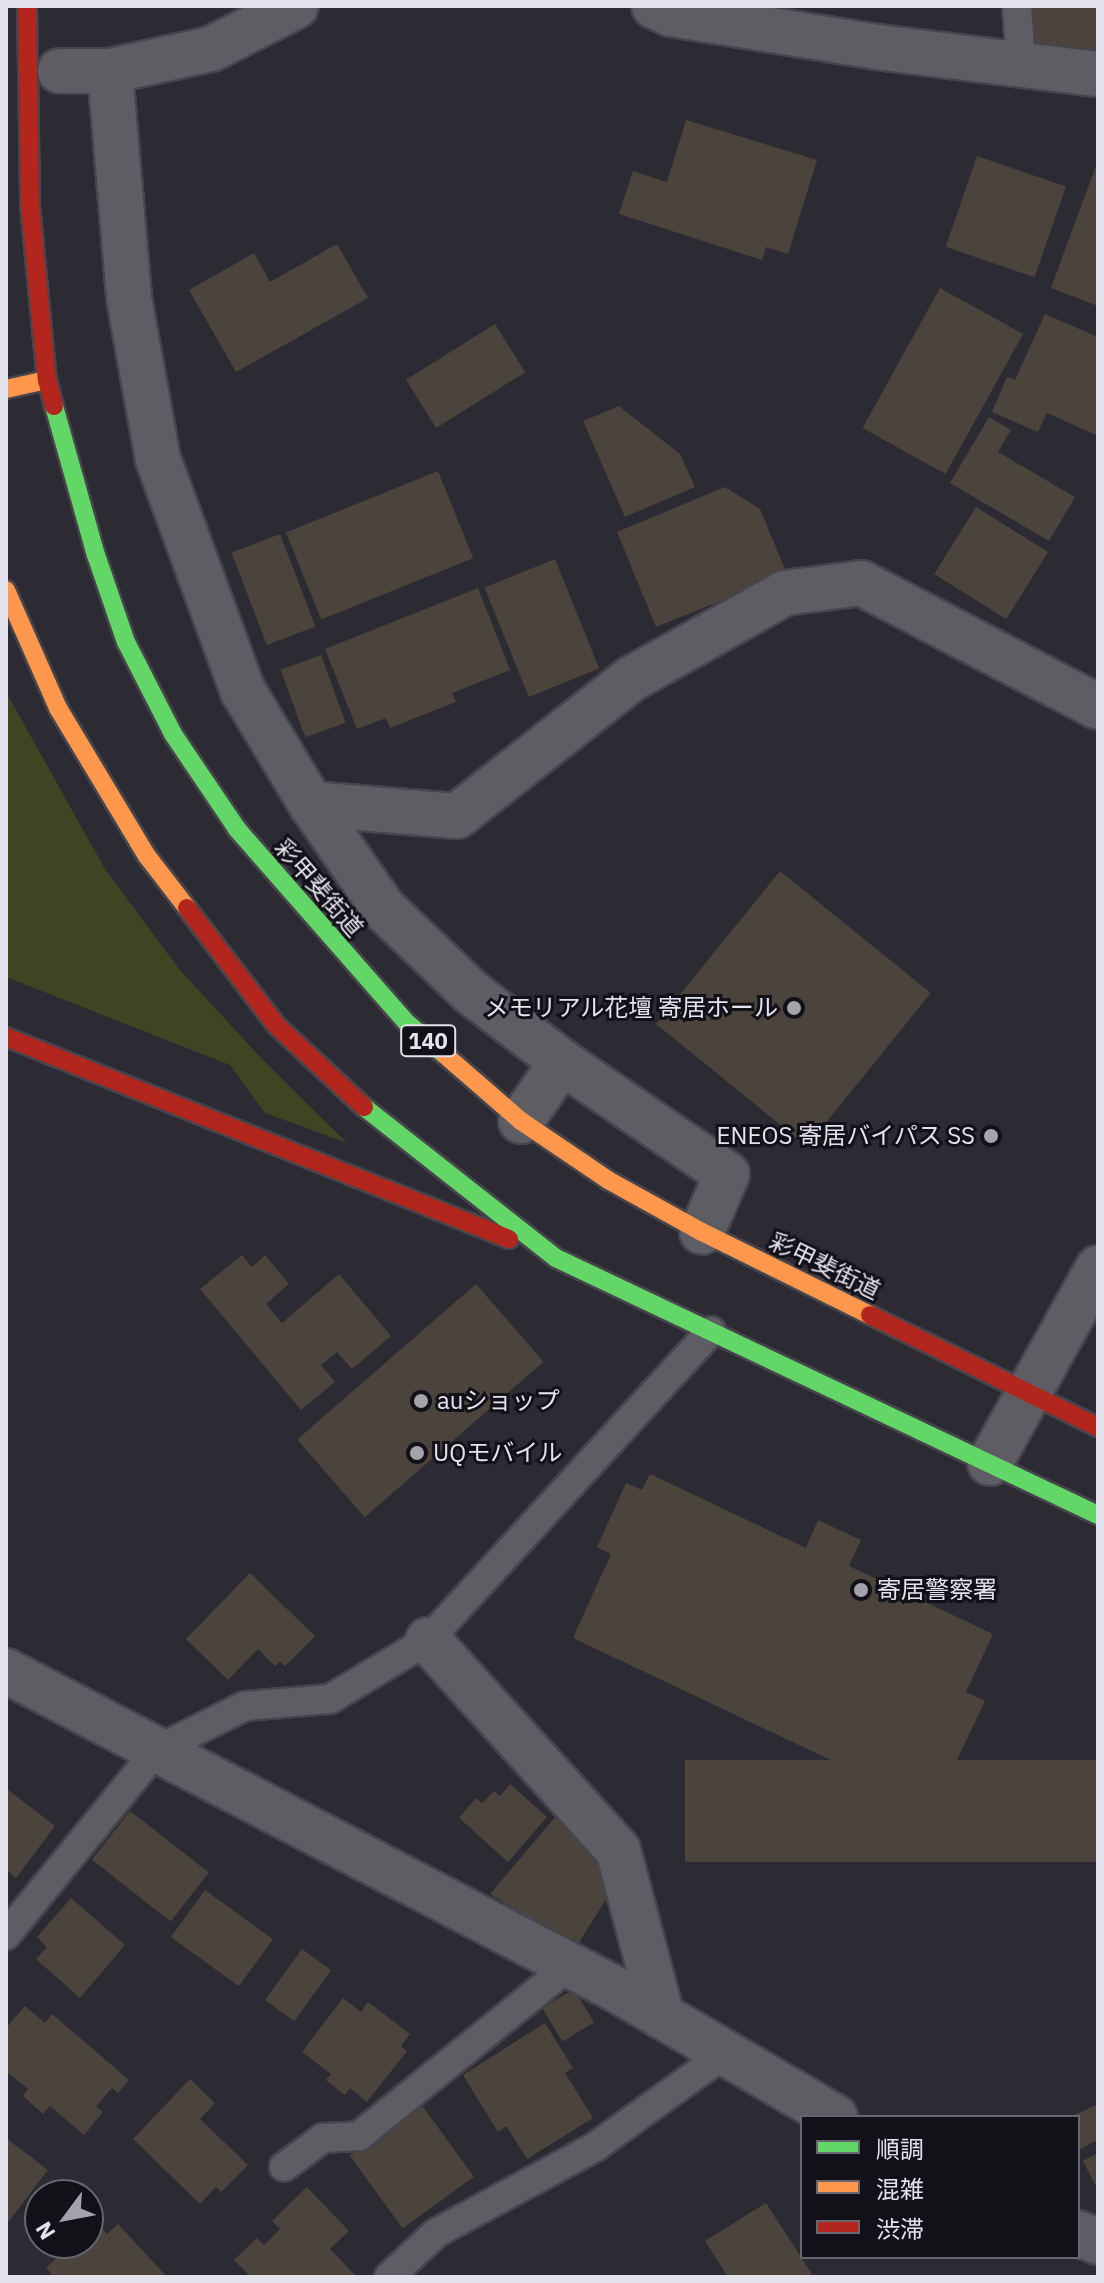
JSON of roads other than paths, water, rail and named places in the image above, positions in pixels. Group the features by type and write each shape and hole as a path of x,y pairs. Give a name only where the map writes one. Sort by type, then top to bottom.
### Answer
{"highway":[{"name":"彩甲斐街道","path":"27,6 30,205 47,380 92,540 126,642 173,734 237,829 332,941 408,1024 521,1121 608,1180 702,1232 1098,1427"},
{"path":"6,389 47,380"},
{"path":"6,590 58,708 147,856 277,1026 352,1098 556,1258"},
{"path":"6,1037 556,1258 1098,1515"}],"street":[{"path":"60,71 110,71 211,49 296,6"},
{"path":"654,6 671,14 877,47 1098,74"},
{"path":"110,71 129,298 158,459 243,691 311,804 383,908 472,993 562,1062 727,1174 702,1232"},
{"path":"311,804 457,816 631,679 785,593 861,583 1098,707"},
{"path":"521,1121 562,1062"},
{"path":"990,1463 1026,1393 1098,1268"},
{"path":"428,1640 618,1850 662,2016"},
{"path":"6,1671 662,2016 832,2115"}],"lane":[{"path":"1017,6 1021,64"},
{"path":"6,1935 157,1750 245,1706 330,1699 428,1640 711,1331"},
{"path":"284,2167 323,2138 359,2136 569,1966"},
{"path":"389,2277 436,2233 595,2147 726,2053"}],"place":[{"name":"メモリアル花壇 寄居ホール","path":"794,1008"},
{"name":"ENEOS 寄居バイパス SS","path":"991,1136"},
{"name":"auショップ","path":"421,1401"},
{"name":"UQモバイル","path":"417,1453"},
{"name":"寄居警察署","path":"861,1590"}]}
